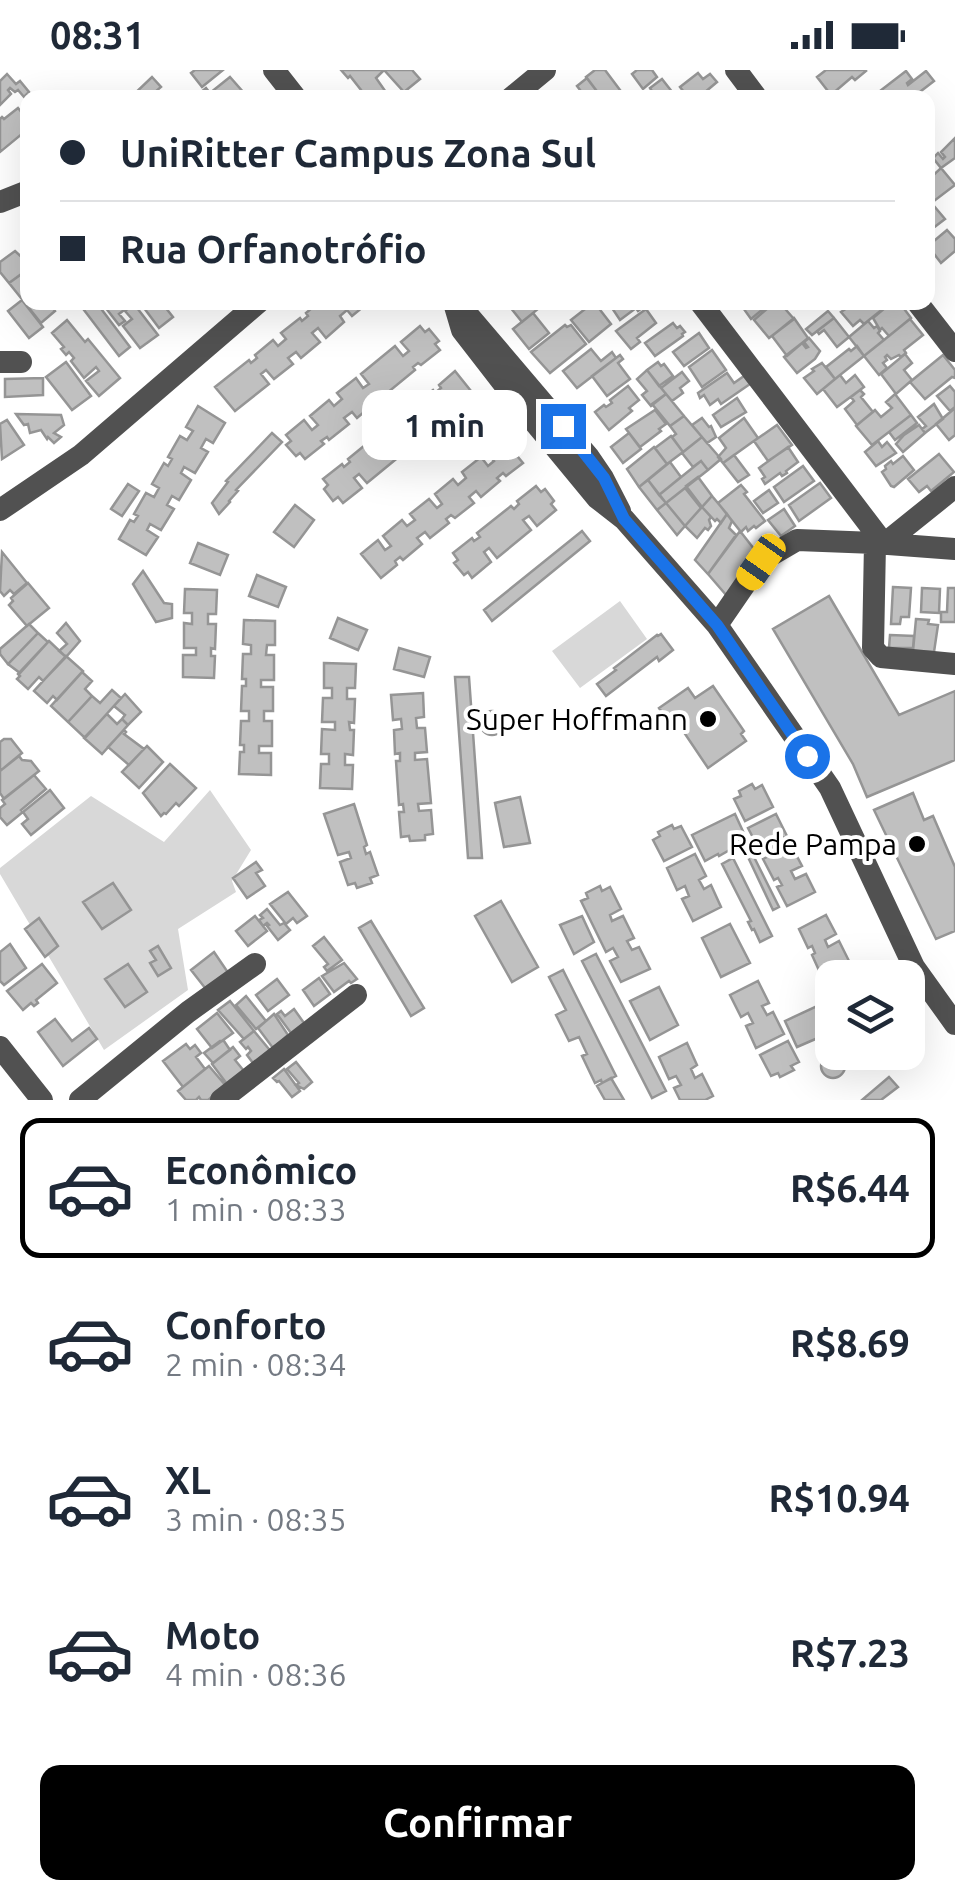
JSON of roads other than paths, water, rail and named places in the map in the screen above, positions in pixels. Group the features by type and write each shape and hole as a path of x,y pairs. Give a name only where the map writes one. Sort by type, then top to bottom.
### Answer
{"street":[{"path":"274,70 290,90"},
{"path":"0,510 81,455 250,310"},
{"path":"456,310 462,330 597,498 624,519 717,625 830,788 914,967 955,1024"},
{"path":"706,310 880,543 872,648 882,657 955,664"},
{"path":"924,310 955,350"},
{"path":"880,543 955,487"},
{"path":"717,625 761,562 797,540 955,550"},
{"path":"80,1100 188,1012 255,964"},
{"path":"221,1100 356,995"},
{"path":"0,1047 42,1100"}],"place":[{"name":"Super Hoffmann","path":"708,719"},
{"name":"Rede Pampa","path":"917,844"}]}
